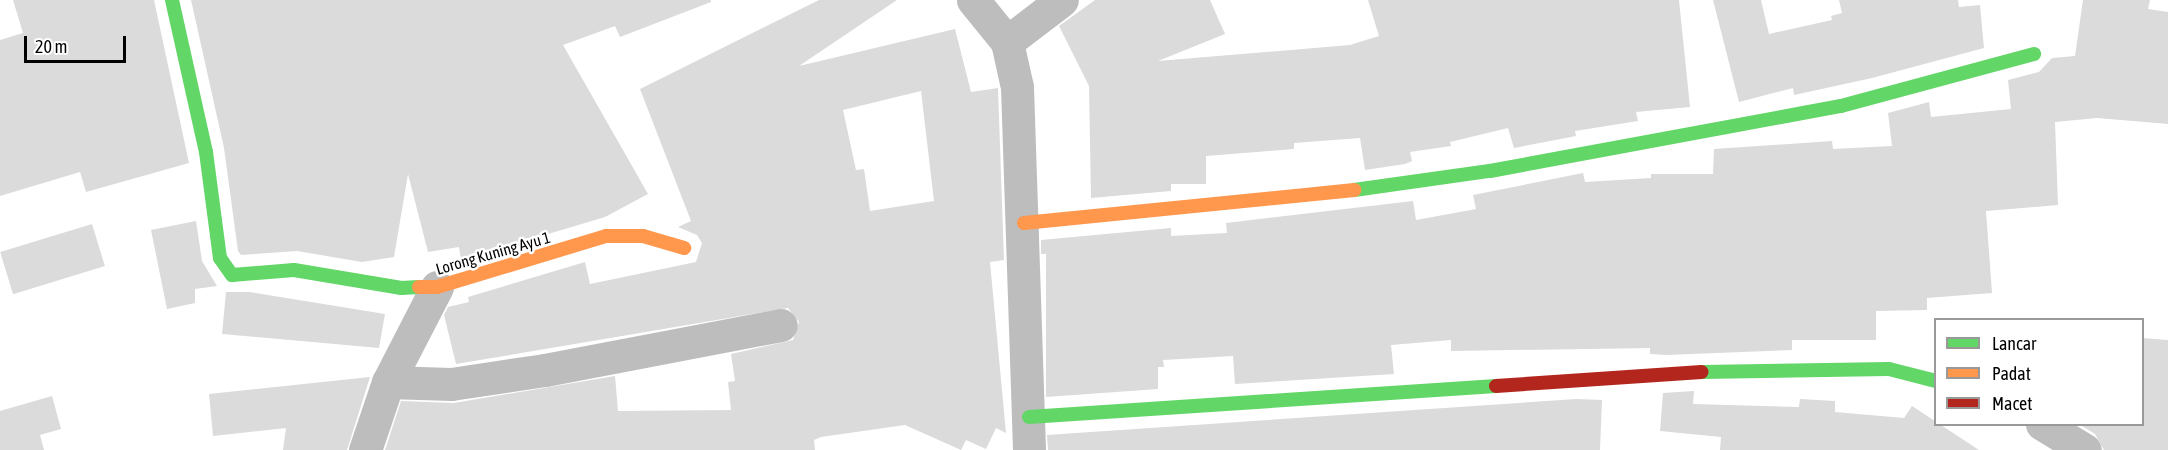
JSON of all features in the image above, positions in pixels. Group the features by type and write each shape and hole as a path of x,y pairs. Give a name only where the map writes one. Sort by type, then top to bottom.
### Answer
{"street":[{"name":"Lorong Kuning Ayu 1","path":"172,0 210,181 211,207 220,258 232,275 294,270 400,288 437,287 606,236 643,236 684,248"},
{"path":"973,0 1007,42 1017,87 1024,223 1029,450"},
{"path":"1007,42 1062,0"},
{"path":"1024,223 1307,197 1491,171 1841,106 2034,54"},
{"path":"365,450 388,382 437,287"},
{"path":"388,382 451,384 534,372 781,325"},
{"path":"1029,417 1741,369 1889,369 1934,381"},
{"path":"2045,426 2085,450"}],"building":[{"path":"13,0 154,0 189,163 86,192 80,172 0,196 0,40 23,33"},
{"path":"191,0 711,0 711,2 620,37 615,26 563,45 648,194 605,217 461,260 459,247 428,252 408,174 394,257 362,262 297,251 241,255 238,251 224,148"},
{"path":"819,0 897,0 799,66 955,29 971,92 998,88 1004,260 990,262 1006,433 996,428 986,449 966,440 961,450 905,425 821,437 814,440 815,450 385,450 401,401 454,403 615,376 618,411 731,410 728,382 735,381 731,354 793,340 799,322 788,308 456,364 444,315 448,307 469,302 468,297 585,262 590,284 696,262 702,243 697,235 678,227 691,221 640,89","holes":["921,91 934,201 870,211 864,169 856,170 843,110"]},
{"path":"1095,0 1210,0 1225,34 1158,61 1350,45 1379,36 1368,0 1679,0 1690,107 1636,112 1638,121 1575,131 1576,136 1514,148 1508,128 1450,142 1451,146 1410,152 1412,161 1405,164 1365,170 1360,138 1294,143 1294,149 1206,156 1206,184 1171,184 1171,191 1091,198 1089,86 1059,26"},
{"path":"1713,0 1761,0 1769,34 1832,20 1831,16 1842,13 1839,0 1958,0 1959,7 1980,5 1984,48 1872,78 1794,95 1793,88 1739,102"},
{"path":"2083,0 2150,0 2148,9 2168,12 2168,124 2097,118 2055,122 2058,205 1986,211 1992,293 1927,298 1927,310 1876,311 1876,340 1792,340 1792,350 1666,355 1650,354 1650,348 1451,351 1451,340 1391,345 1394,374 1235,384 1233,356 1163,360 1164,367 1158,367 1158,389 1046,397 1046,254 1041,254 1041,240 1171,228 1171,236 1227,233 1226,223 1413,201 1416,220 1476,209 1473,195 1583,173 1585,182 1651,178 1651,174 1713,174 1714,149 1832,141 1833,149 1892,146 1888,113 1929,102 1931,117 2011,109 2008,80 2039,72 2052,58 2075,56"},
{"path":"196,221 202,261 217,286 195,289 195,303 167,309 151,230"},
{"path":"92,224 105,266 13,294 0,252"},
{"path":"226,292 250,292 385,314 379,348 222,334"},
{"path":"2144,338 2168,340 2168,450 2104,450 2095,434 2082,426 2144,426"},
{"path":"370,377 347,450 283,450 286,428 213,436 209,394"},
{"path":"1694,391 1693,404 1799,407 1800,399 1835,401 1835,412 1904,418 1912,406 1934,420 1934,426 1942,426 1979,450 1720,450 1721,437 1660,431 1663,393"},
{"path":"52,396 61,429 40,435 44,450 0,450 0,411"},
{"path":"1576,399 1602,400 1600,450 1048,450 1047,435"}],"traffic: fast":[{"path":"172,0 206,152 220,258 232,275 294,270 401,288 419,287"},
{"path":"1354,190 1490,171 1841,106 2034,54"},
{"path":"1702,372 1889,369 1934,380"},
{"path":"1029,417 1496,386"}],"traffic: slow":[{"path":"1024,223 1354,190"},
{"path":"419,287 437,287 606,236 643,236 684,248"}],"traffic: jam":[{"path":"1496,386 1702,372"}]}
